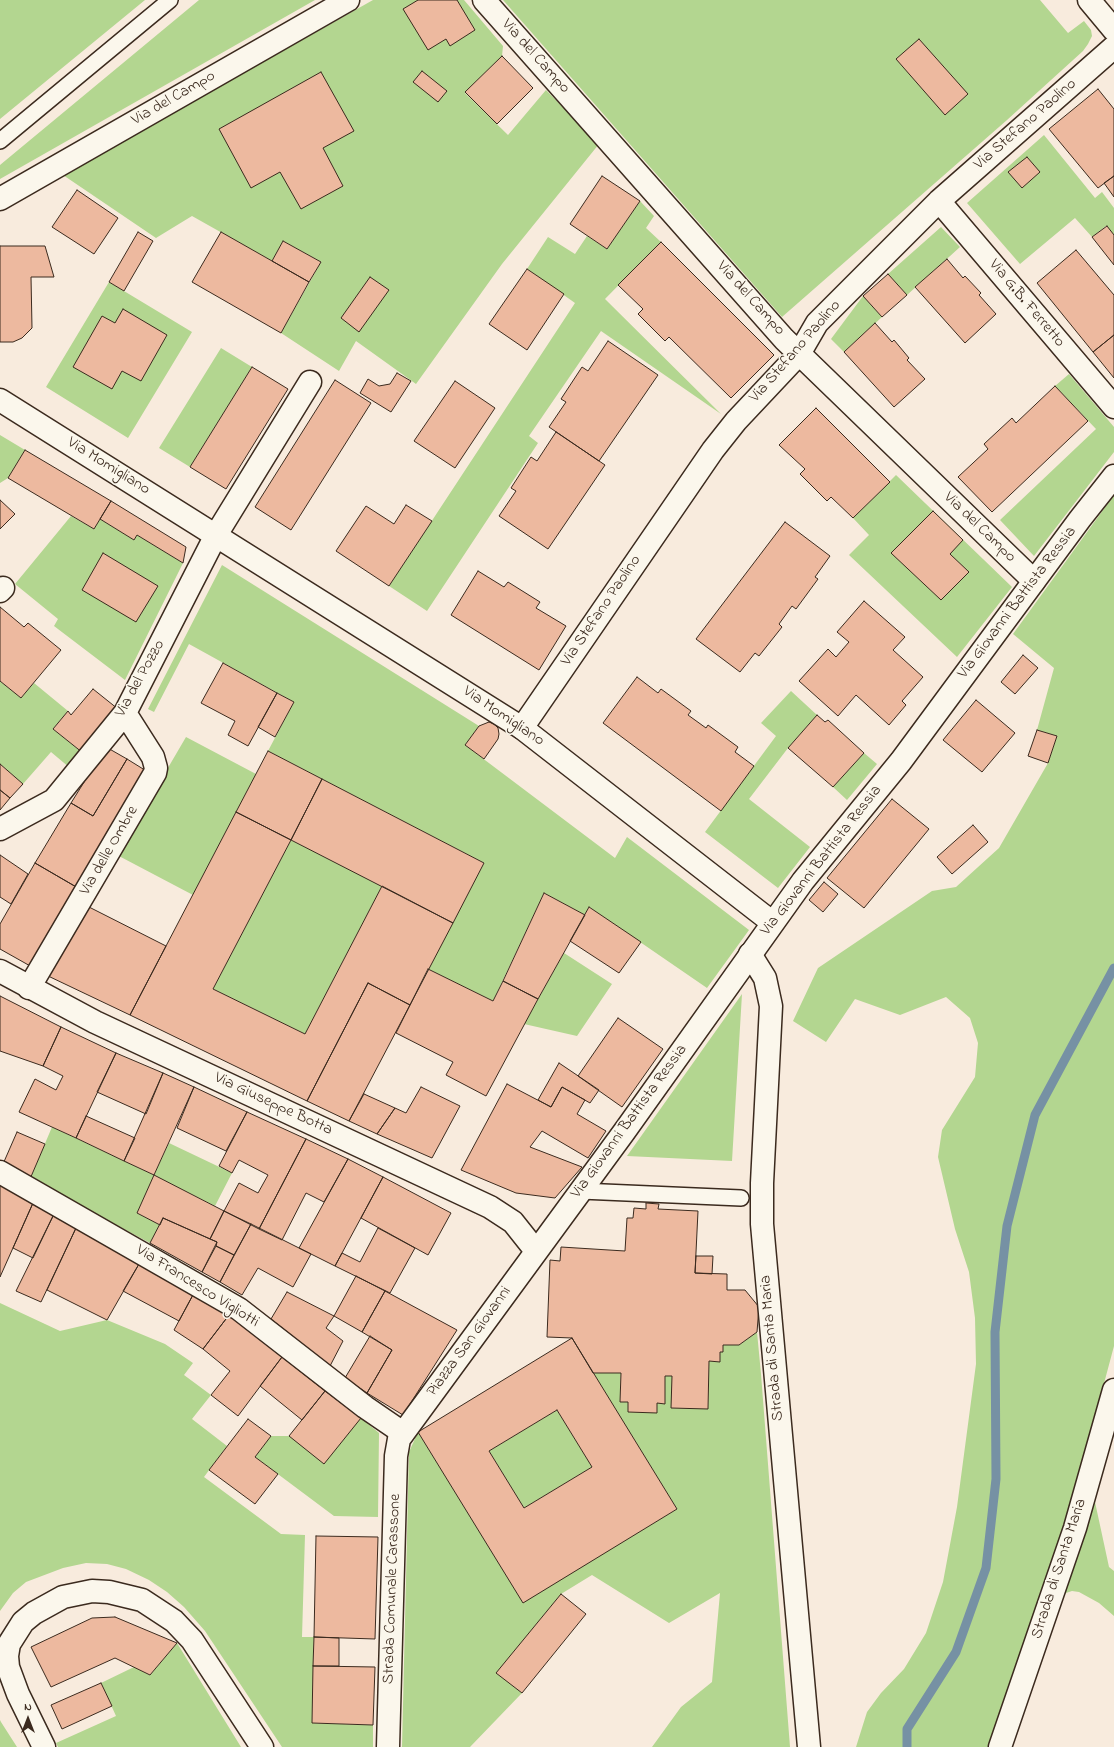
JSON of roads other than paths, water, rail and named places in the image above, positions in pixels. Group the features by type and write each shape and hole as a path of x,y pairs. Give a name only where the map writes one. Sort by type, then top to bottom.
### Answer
{"street":[{"name":"Via del Campo","path":"0,199 348,0"},
{"name":"Via del Campo","path":"484,0 799,354 1034,581"},
{"path":"1089,0 1114,30"},
{"name":"Via Stefano Paolino","path":"522,728 713,450 736,420 799,354 818,323 939,201 1114,46"},
{"name":"Via G.B. Ferretto","path":"939,201 1114,407"},
{"path":"216,535 310,382"},
{"name":"Via Momigliano","path":"0,400 522,728 773,923"},
{"name":"Via Giovanni Battista Ressia","path":"536,1251 581,1191 803,881 901,761 1034,581 1114,476"},
{"name":"Via del Pozzo","path":"0,828 54,800 125,713 216,535"},
{"name":"Via delle Ombre","path":"29,988 155,773 156,768 153,757 125,713"},
{"name":"Strada di Santa Maria","path":"750,954 766,978 771,1006 762,1191 762,1224 809,1747"},
{"name":"Via Giuseppe Botta","path":"0,971 29,988 95,1022 490,1207 513,1222 536,1251"},
{"name":"Via Francesco Vigliotti","path":"0,1172 239,1309 365,1406 403,1432"},
{"name":"Piazza San Giovanni","path":"403,1432 536,1251"},
{"name":"Strada di Santa Maria","path":"1000,1747 1075,1528 1114,1390"},
{"name":"Strada Comunale Carassone","path":"388,1747 396,1456 399,1439 403,1432"},
{"path":"44,1747 6,1675 8,1667 7,1656 9,1644 23,1622 34,1613 63,1597 92,1591 127,1596 142,1600 174,1621 199,1650 262,1747"}],"lane":[{"path":"0,141 170,0"},
{"path":"581,1191 742,1198"}],"waterway":[{"path":"907,1747 907,1729 956,1652 986,1568 996,1479 995,1332 1007,1226 1035,1115 1114,968"}]}
